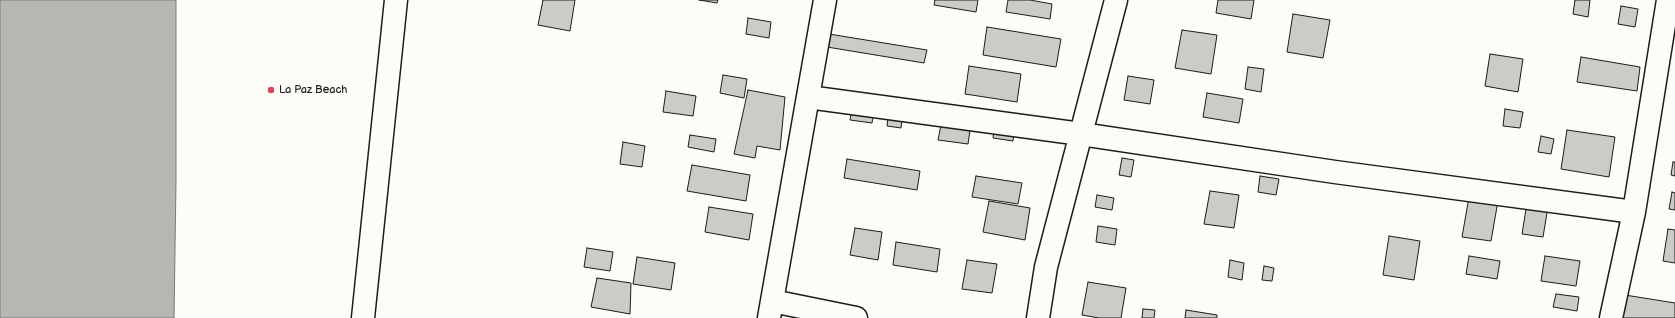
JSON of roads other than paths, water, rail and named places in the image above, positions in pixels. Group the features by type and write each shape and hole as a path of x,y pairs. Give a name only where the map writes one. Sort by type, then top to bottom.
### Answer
{"street":[{"path":"364,318 396,0"},
{"path":"825,0 770,310 856,318"},
{"path":"1038,318 1046,267 1116,0"},
{"path":"1611,318 1634,212 1668,0"},
{"path":"808,97 1081,134 1335,172 1634,212"}],"place":[{"name":"La Paz Beach","path":"271,90"}]}
